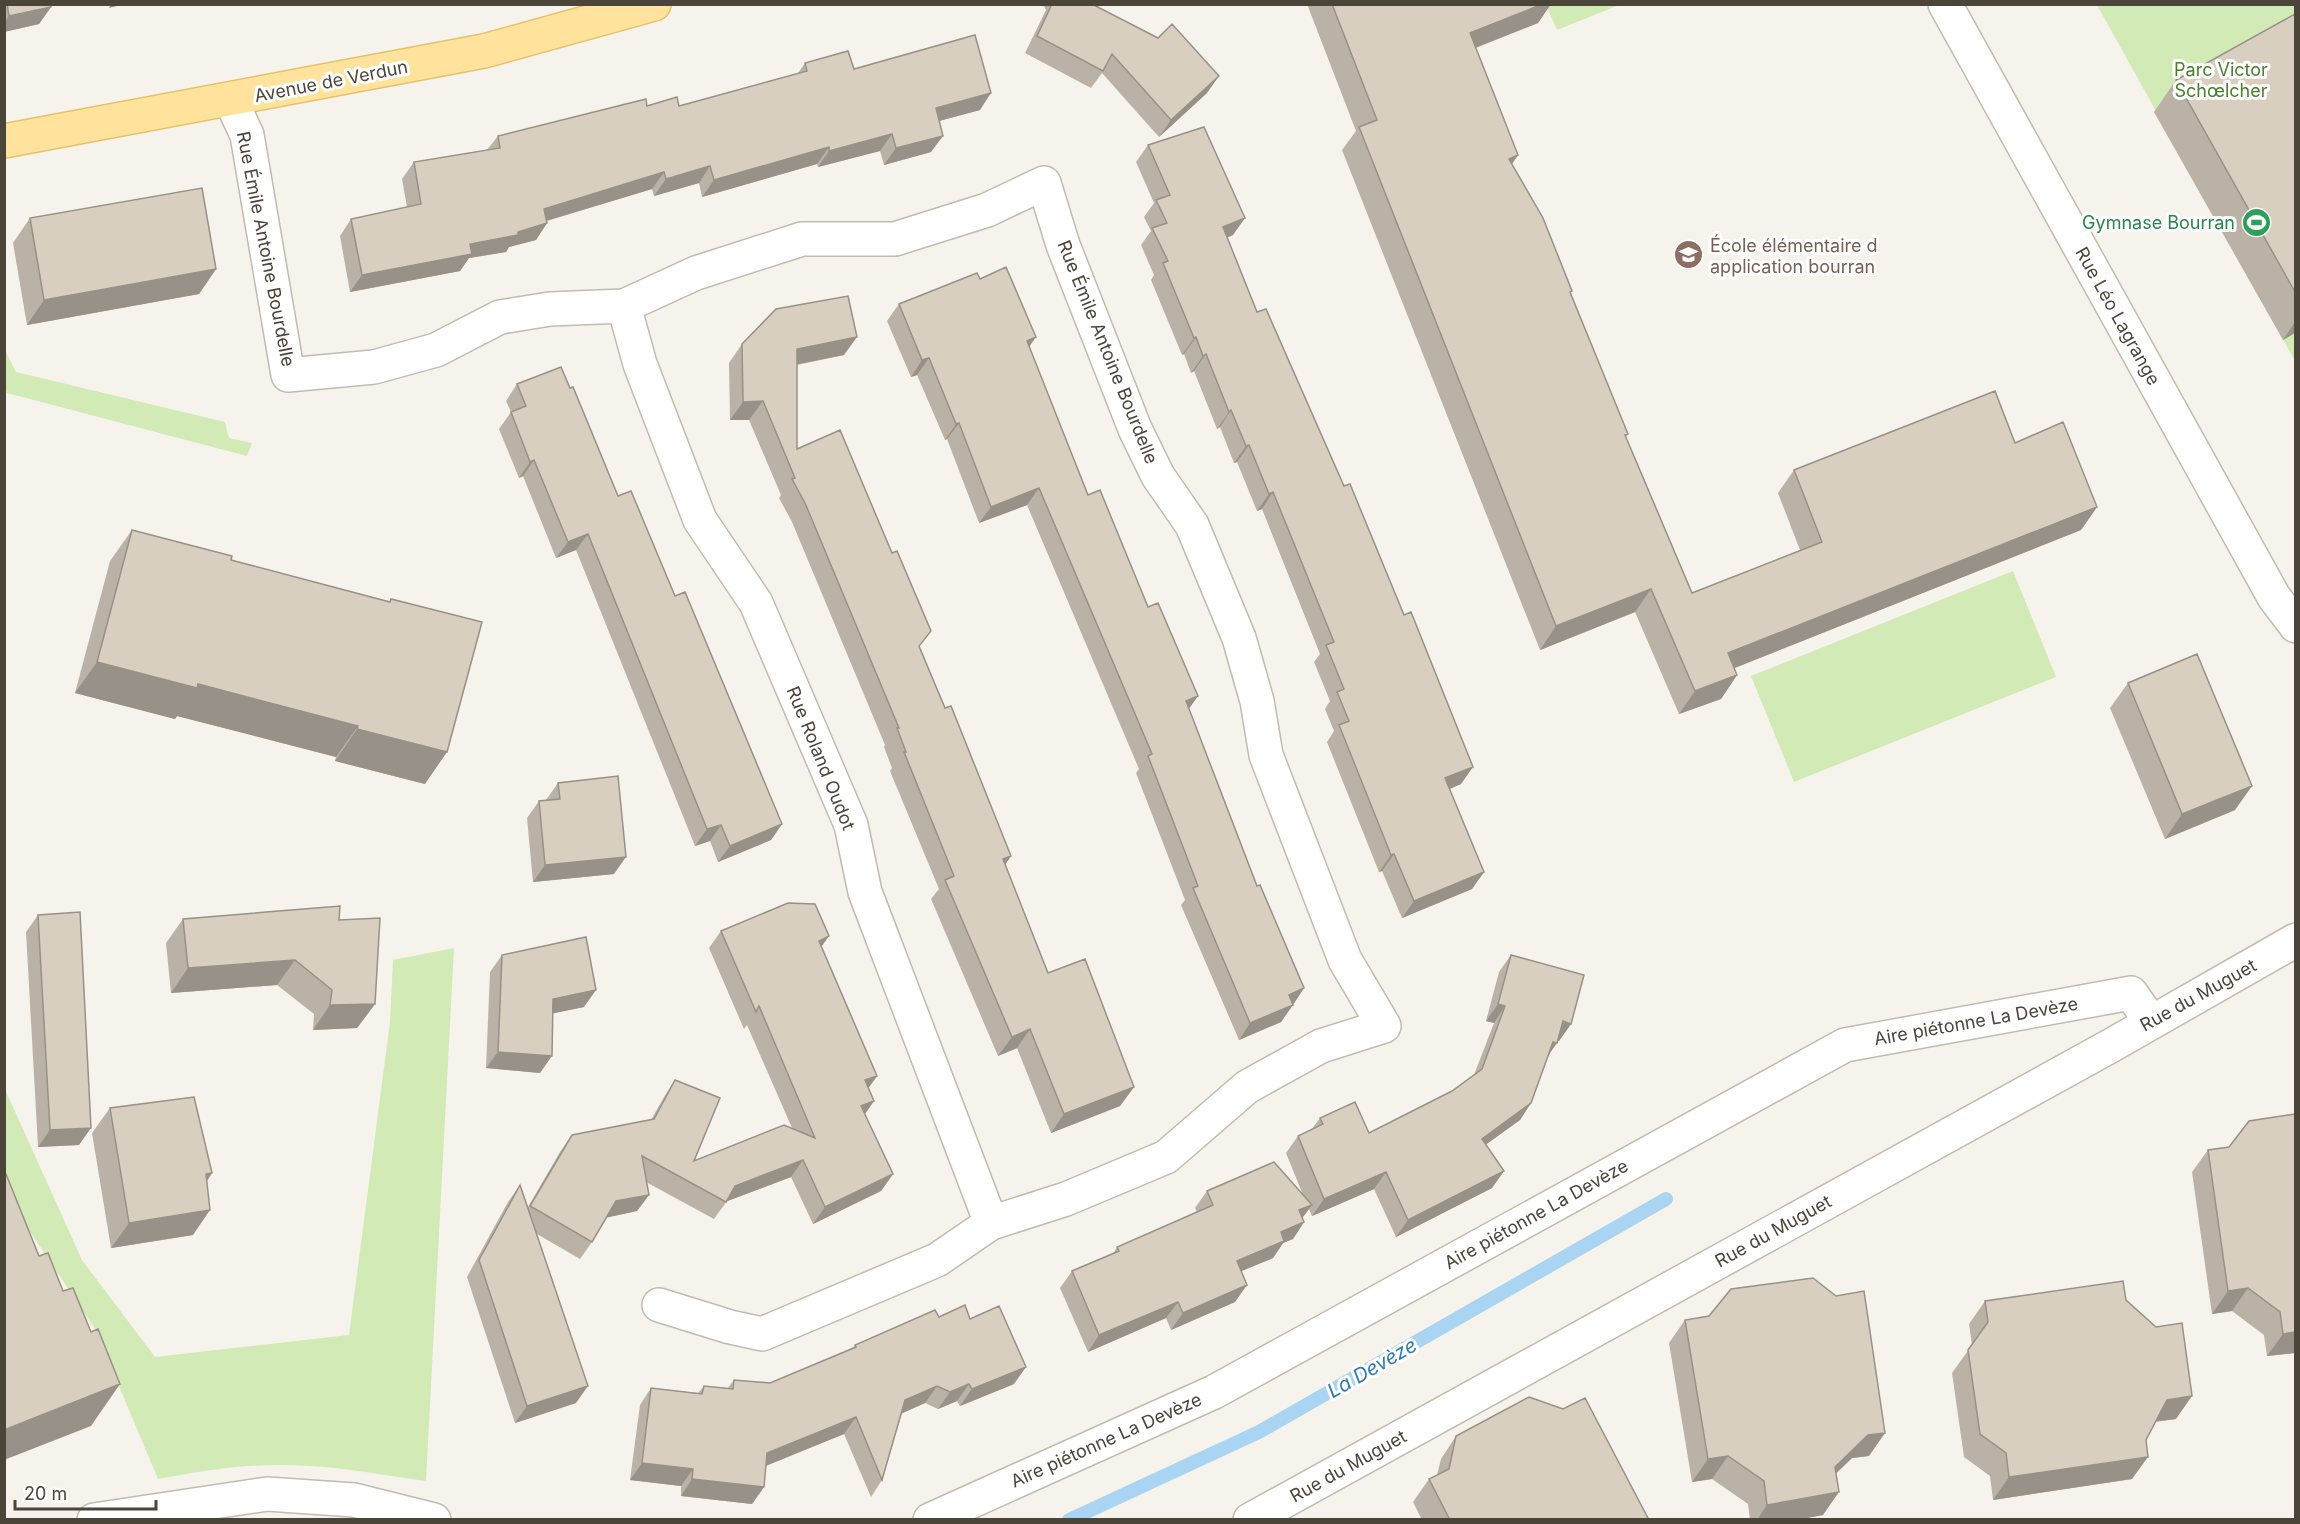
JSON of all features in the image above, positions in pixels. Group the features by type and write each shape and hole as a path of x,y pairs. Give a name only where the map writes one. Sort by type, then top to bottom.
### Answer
{"main road":[{"name":"Avenue de Verdun","path":"4,141 231,101 484,51 654,4"}],"street":[{"name":"Rue Léo Lagrange","path":"1945,4 2274,597 2295,626"},
{"name":"Rue Émile Antoine Bourdelle","path":"231,101 247,135 288,375 384,364 436,350 500,317 550,309 624,306 696,273 802,240 895,239 987,210 1044,183 1063,245 1135,429 1158,476 1192,525 1239,638 1257,701 1266,755 1345,960 1384,1026 1321,1046 1247,1087 1166,1157 1066,1199 991,1223 937,1260 762,1334 730,1328 659,1305"},
{"name":"Rue Roland Oudot","path":"624,306 640,364 700,520 756,603 851,825 865,892 991,1223"},
{"name":"Rue du Muguet","path":"1250,1520 2151,1022 2295,940"},
{"name":"Aire piétonne La Devèze","path":"930,1520 1214,1392 1845,1045 2131,993 2151,1022"},
{"path":"94,1520 267,1494 354,1500 434,1520"}],"green space":[{"path":"1546,5 1619,5 1557,30"},
{"name":"Parc Victor Schœlcher","path":"2097,5 2295,5 2295,361"},
{"path":"5,350 16,372 225,422 229,438 252,443 247,456 7,393"},
{"path":"2013,571 2056,677 1794,782 1751,676"},
{"path":"454,948 426,1481 351,1470 295,1465 231,1468 158,1479 95,1329 23,1221 5,1177 4,1087 82,1260 155,1357 349,1335 390,1022 393,960"}],"building":[{"path":"7,4 51,4 51,7 9,16"},
{"path":"1052,4 1092,4 1158,38 1172,24 1219,76 1171,120 1112,54 1103,71 1037,36"},
{"path":"1332,4 1543,4 1470,33 1518,155 1509,159 1543,218 1572,291 1570,292 1628,434 1625,435 1692,593 1822,542 1794,470 1995,391 2015,443 2063,422 2097,507 1728,653 1737,675 1695,691 1651,589 1556,626 1359,127 1377,120"},
{"name":"Gymnase Bourran","path":"2295,14 2295,292 2176,80"},
{"path":"975,35 991,93 936,108 943,136 896,148 892,134 829,151 829,147 714,180 710,166 666,179 664,172 544,209 547,223 518,232 518,235 470,244 472,254 362,275 351,219 421,204 414,162 500,148 498,136 646,99 647,106 677,97 679,106 807,71 805,63 848,51 854,69"},
{"path":"1204,127 1245,218 1223,227 1257,312 1266,309 1344,486 1350,484 1404,615 1411,612 1473,767 1445,778 1484,872 1414,901 1394,854 1391,855 1339,725 1349,721 1337,692 1344,689 1326,645 1334,642 1273,492 1269,494 1249,445 1246,446 1231,410 1229,412 1206,354 1203,356 1196,337 1194,338 1163,263 1168,261 1152,228 1167,223 1156,200 1170,195 1148,145"},
{"path":"202,188 216,269 44,300 30,218"},
{"path":"1006,267 1036,337 1027,341 1088,495 1100,490 1148,607 1158,603 1198,696 1186,701 1257,886 1260,885 1304,988 1289,995 1293,1005 1250,1023 1193,888 1198,886 1148,756 1152,754 1039,488 991,507 959,423 956,424 929,358 922,360 899,304 977,273 980,279"},
{"path":"848,296 857,337 797,349 797,449 840,430 892,553 897,551 931,631 919,646 945,708 951,706 1011,856 1003,859 1048,973 1085,959 1134,1087 1064,1114 1030,1029 1012,1037 945,880 954,876 904,752 906,752 897,728 899,728 805,503 792,479 795,478 763,401 743,402 742,344 776,309"},
{"path":"561,367 570,388 573,387 618,496 631,491 675,596 685,592 782,824 730,846 721,825 707,829 588,534 568,542 534,460 530,462 511,412 526,406 517,384"},
{"path":"132,530 232,556 231,560 390,602 391,599 482,622 447,752 198,684 197,688 97,662"},
{"path":"2197,654 2252,786 2182,814 2128,683"},
{"path":"618,776 626,857 545,865 539,801 560,799 558,783"},
{"path":"788,903 815,904 829,936 819,941 877,1076 865,1080 874,1101 861,1106 893,1174 825,1207 803,1160 735,1186 726,1202 642,1156 649,1195 616,1201 592,1242 530,1206 572,1135 654,1119 675,1080 720,1098 694,1161 784,1125 815,1138 759,1006 756,1012 721,931"},
{"path":"340,906 339,920 380,918 375,1004 330,1005 332,990 295,960 188,968 183,919"},
{"path":"80,912 91,1128 50,1130 38,915"},
{"path":"586,937 596,990 553,999 552,1056 498,1052 502,955"},
{"path":"1511,955 1584,975 1571,1024 1563,1021 1557,1043 1553,1042 1531,1103 1482,1139 1504,1171 1408,1220 1386,1172 1324,1199 1298,1136 1323,1124 1320,1118 1355,1102 1369,1133 1452,1091 1482,1069 1505,1006 1498,1004"},
{"path":"194,1097 212,1173 206,1174 210,1210 129,1223 110,1108"},
{"path":"2295,1114 2295,1332 2283,1334 2280,1312 2248,1288 2228,1291 2208,1150 2229,1147 2249,1121"},
{"path":"1274,1162 1312,1205 1299,1210 1304,1222 1281,1232 1284,1241 1237,1261 1247,1285 1183,1313 1178,1302 1099,1335 1072,1271 1119,1251 1117,1247 1213,1205 1207,1191"},
{"path":"6,1174 39,1256 48,1253 63,1291 73,1288 91,1332 98,1329 120,1384 4,1430 4,1175"},
{"path":"520,1185 588,1386 527,1406 479,1260"},
{"path":"1813,1278 1836,1296 1864,1291 1885,1433 1868,1435 1835,1467 1839,1492 1767,1505 1764,1481 1728,1456 1708,1459 1685,1320 1709,1316 1731,1289"},
{"path":"2123,1281 2126,1300 2156,1327 2182,1323 2192,1396 2167,1400 2146,1440 2148,1457 2009,1477 2006,1453 1980,1434 1968,1350 1988,1322 1985,1301"},
{"path":"965,1305 970,1319 999,1306 1026,1367 972,1389 969,1384 950,1392 937,1386 905,1400 882,1480 856,1417 767,1453 764,1487 692,1479 693,1469 642,1463 651,1388 702,1394 704,1386 733,1389 734,1380 770,1383 856,1347 855,1345 935,1310 939,1317"},
{"path":"1529,1397 1563,1409 1585,1398 1649,1520 1450,1520 1429,1479 1449,1469 1456,1436"}],"waterway":[{"name":"La Devèze","path":"1069,1520 1259,1432 1666,1199"}],"place":[{"name":"Gymnase Bourran","path":"2256,222"},
{"name":"École élémentaire d application bourran","path":"1689,255"}]}
